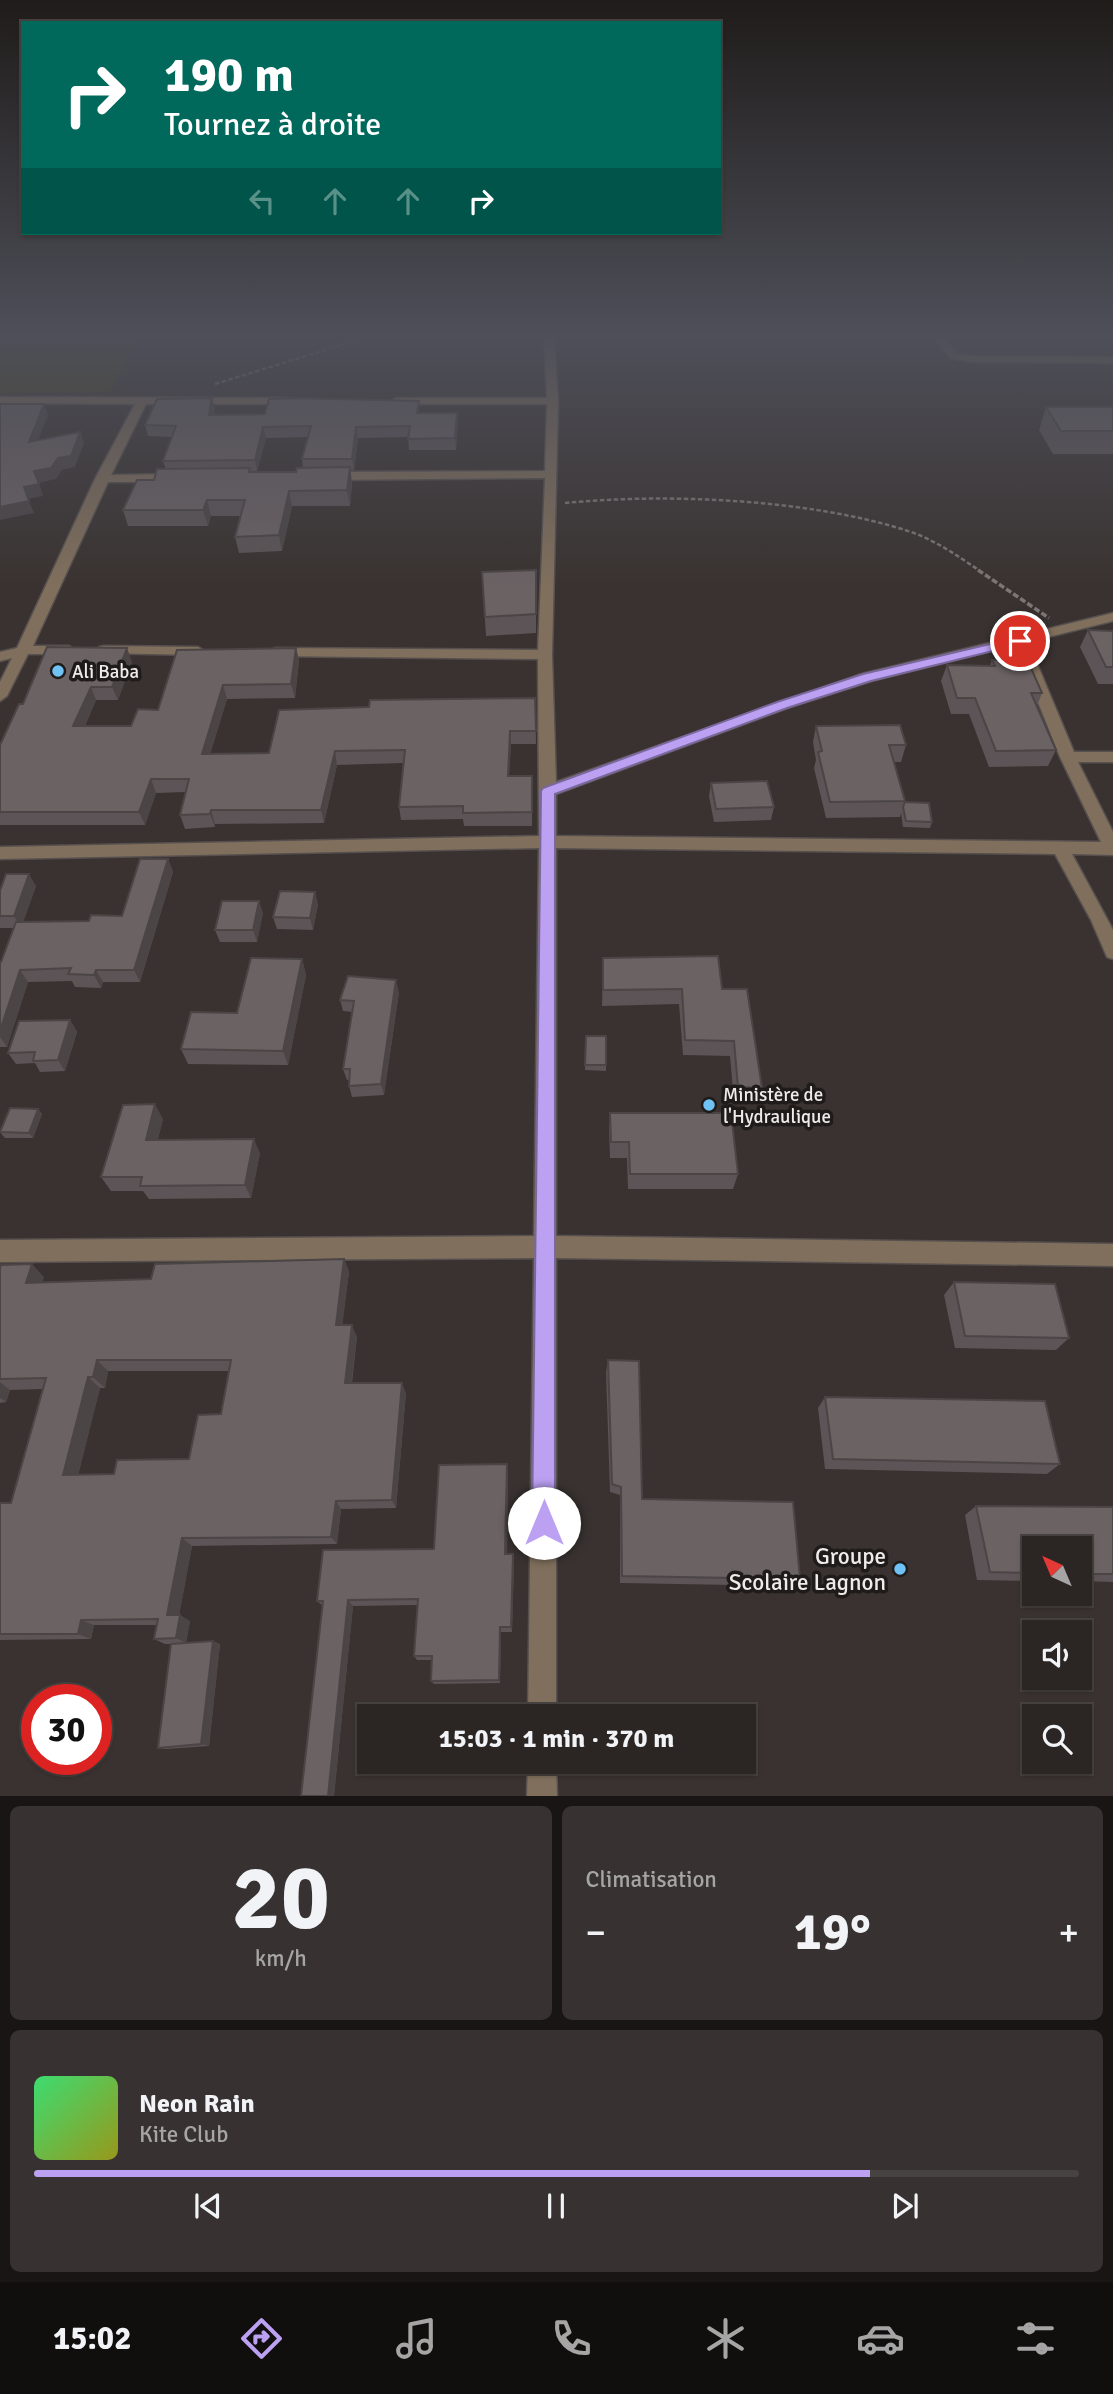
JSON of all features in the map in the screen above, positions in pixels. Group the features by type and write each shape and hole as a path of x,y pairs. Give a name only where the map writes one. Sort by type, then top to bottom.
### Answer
{"street":[{"path":"0,696 25,650 101,479 131,422"},
{"path":"542,1704 545,842 548,791 545,655 553,422"},
{"path":"320,477 552,474"},
{"path":"101,479 197,478"},
{"path":"548,791 782,705 867,677 1113,617"},
{"path":"0,853 545,842 1113,848 1068,757 1020,641"},
{"path":"0,657 25,650 217,652"},
{"path":"258,652 545,655"},
{"path":"1068,757 1113,757"},
{"path":"1060,847 1107,920 1113,952"},
{"path":"0,1251 545,1247 1113,1255"},
{"path":"542,1774 542,1796"}],"path":[{"path":"551,505 614,498 793,505 908,530 956,555 1064,628"}],"building":[{"path":"0,422 37,422 29,442 80,432 71,456 58,458 51,468 34,471 39,484 24,487 29,501 0,507"},
{"path":"146,422 456,422 455,438 408,439 410,426 356,427 352,459 302,459 311,426 263,427 255,460 163,461 176,426 145,425"},
{"path":"1055,422 1113,422 1113,431 1061,431"},
{"path":"350,467 347,490 289,491 279,535 235,537 245,500 207,500 203,510 123,510 137,480 154,480 157,469 250,468 249,472 296,472 297,468"},
{"path":"536,570 536,614 485,617 482,572"},
{"path":"1088,630 1113,631 1113,667 1106,667"},
{"path":"47,647 127,648 112,687 91,687 73,726 131,726 138,709 158,710 177,650 296,648 291,684 223,685 202,754 269,753 279,710 369,707 370,700 535,698 536,731 510,731 508,776 532,776 532,812 463,813 463,806 399,807 405,750 335,751 321,810 211,810 210,814 180,815 189,779 151,779 139,812 0,812 0,745 19,704 23,704"},
{"path":"1027,659 1042,693 1031,693 1056,750 996,751 975,698 957,698 947,665 995,666 992,660"},
{"path":"900,725 906,745 889,745 905,801 830,802 818,752 822,751 816,726"},
{"path":"767,781 774,807 716,809 711,783"},
{"path":"905,802 929,803 932,822 906,821 903,807"},
{"path":"140,859 168,859 134,970 96,970 94,975 68,974 71,968 20,970 0,1031 0,962 16,922 89,921 91,915 122,916"},
{"path":"6,874 29,874 14,916 0,916 0,891"},
{"path":"280,891 315,892 310,918 273,917"},
{"path":"222,901 259,901 253,930 215,930"},
{"path":"718,956 722,989 747,989 762,1088 738,1087 734,1041 685,1040 682,989 603,990 603,958"},
{"path":"251,958 302,959 283,1051 181,1049 191,1012 237,1013"},
{"path":"348,976 396,980 381,1084 349,1086 350,1069 343,1069 354,1001 340,1000"},
{"path":"70,1020 58,1060 33,1061 35,1052 8,1053 19,1021"},
{"path":"586,1036 606,1036 606,1065 585,1065"},
{"path":"155,1104 146,1140 254,1139 245,1185 140,1186 142,1177 101,1177 123,1105"},
{"path":"10,1108 38,1109 29,1133 0,1132"},
{"path":"610,1113 731,1113 738,1174 630,1174 629,1142 611,1142"},
{"path":"344,1259 336,1325 352,1325 345,1383 402,1383 392,1500 336,1501 331,1537 182,1538 167,1615 180,1615 176,1638 154,1639 158,1619 81,1620 78,1634 0,1634 0,1503 11,1503 46,1378 0,1379 1,1265 32,1264 26,1283 151,1279 155,1264","holes":["97,1360 231,1360 221,1414 198,1415 189,1459 117,1460 114,1474 63,1475 88,1377 93,1377"]},
{"path":"954,1282 1055,1284 1069,1338 965,1336"},
{"path":"608,1360 639,1361 642,1499 793,1502 800,1579 622,1576 621,1487 612,1484"},
{"path":"825,1397 1045,1401 1060,1464 833,1459"},
{"path":"507,1464 505,1554 513,1554 511,1627 500,1627 499,1680 431,1681 432,1656 414,1656 418,1599 348,1600 328,1796 301,1796 323,1601 317,1601 323,1550 434,1549 439,1465"},
{"path":"976,1506 1113,1507 1113,1574 1092,1574 1092,1536 1022,1536 1022,1573 990,1572"},
{"path":"213,1641 201,1744 158,1748 171,1644"}],"place":[{"name":"Ali Baba","path":"58,671"},
{"name":"Ministère de l'Hydraulique","path":"709,1105"},
{"name":"Groupe Scolaire Lagnon","path":"900,1569"}],"route":[{"path":"544,1523 545,842 548,791 782,705 867,677 1020,641"}]}
